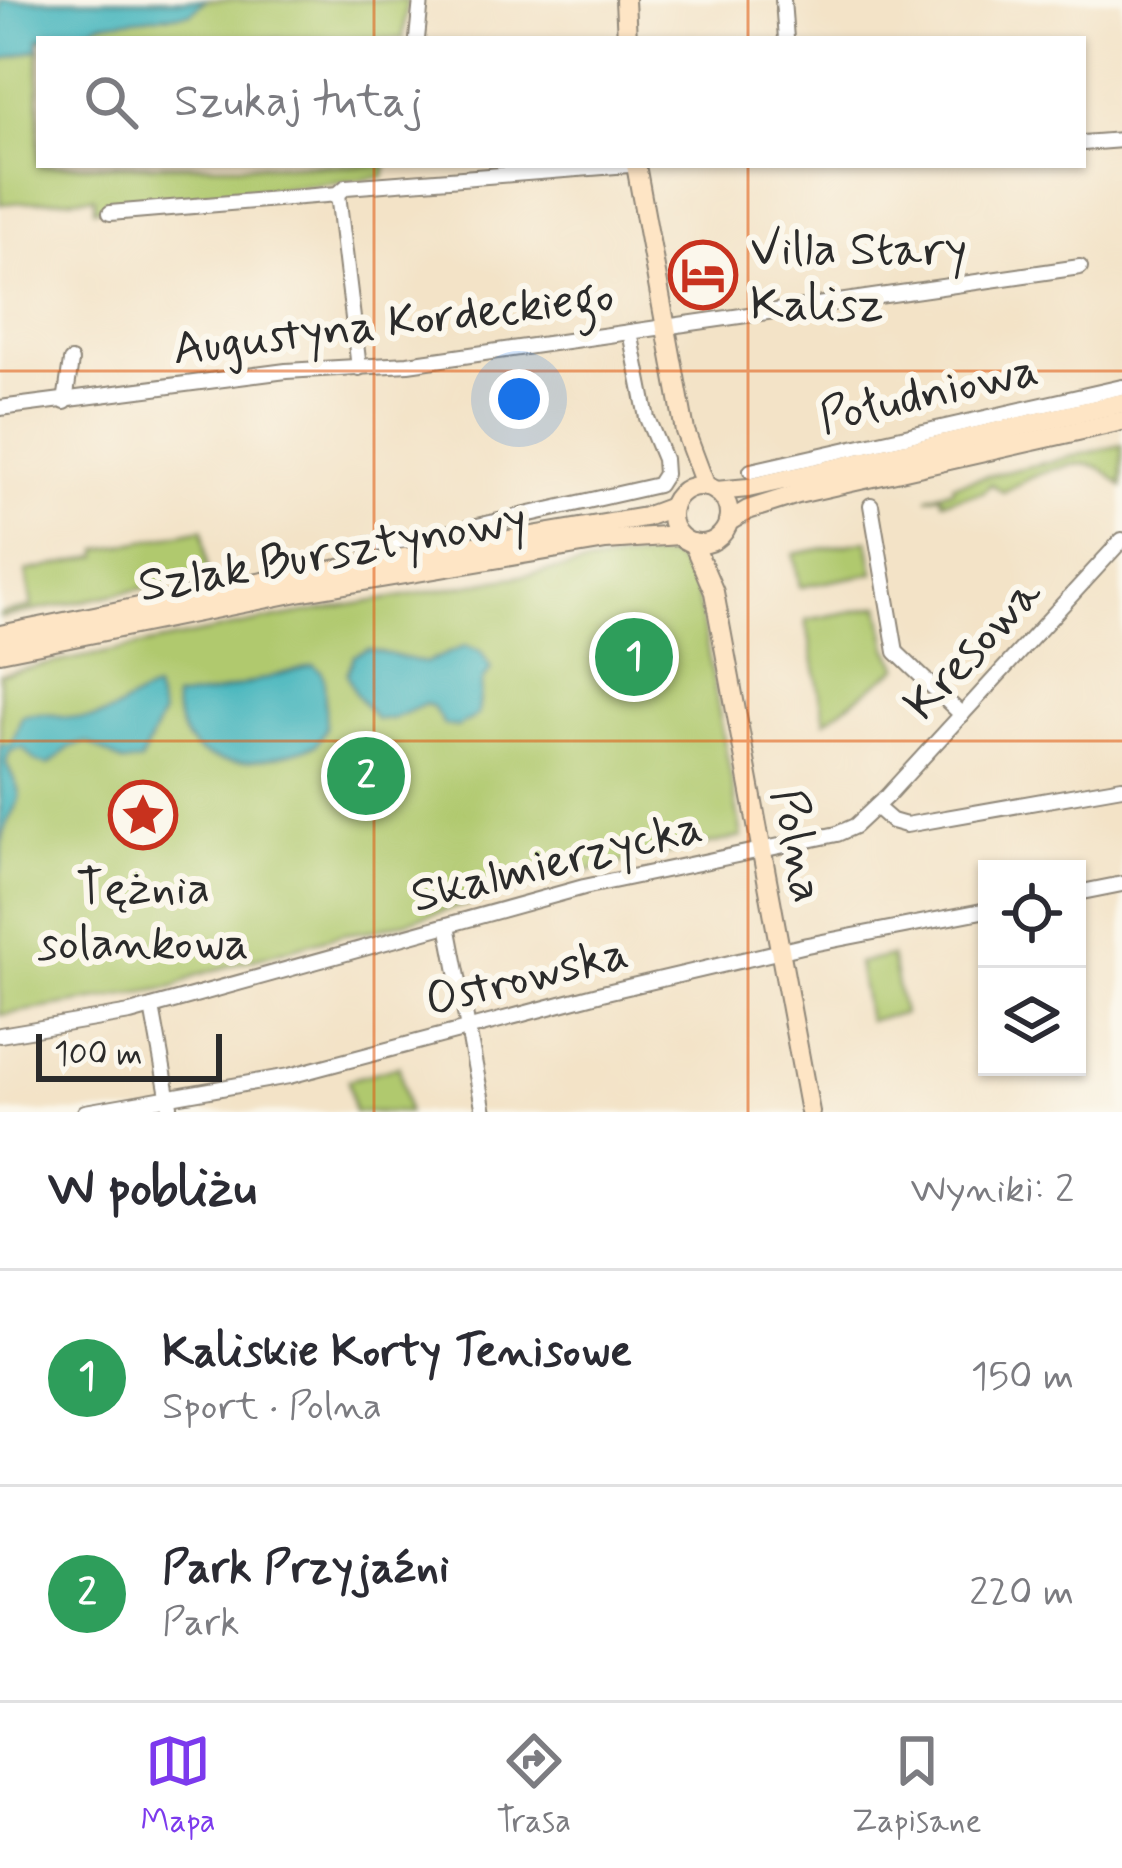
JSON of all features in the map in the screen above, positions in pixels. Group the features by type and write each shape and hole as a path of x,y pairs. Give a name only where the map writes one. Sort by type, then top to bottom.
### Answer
{"main road":[{"path":"625,0 627,36"},
{"path":"634,168 685,431 685,490 672,507 672,521 686,539 723,530 748,510 798,494 1122,421"},
{"path":"685,490 859,464 1122,403"},
{"path":"685,431 711,489 727,505 723,530"},
{"name":"Szlak Bursztynowy","path":"0,635 282,578 645,517 672,507"},
{"name":"Polna","path":"714,592 723,530"},
{"name":"Polna","path":"686,539 714,592 810,1112"},
{"name":"Szlak Bursztynowy","path":"0,652 320,589 606,540 686,539"}],"street":[{"path":"417,36 421,0"},
{"path":"783,0 786,36"},
{"path":"1086,142 1122,140"},
{"path":"403,182 405,168"},
{"path":"110,213 338,194 346,188 403,182 592,168"},
{"path":"338,194 359,368"},
{"name":"Augustyna Kordeckiego","path":"0,409 286,371 359,368 1080,267"},
{"path":"365,545 409,542 658,485 664,459 646,418 630,332"},
{"path":"65,401 71,361"},
{"name":"Południowa","path":"751,470 1122,387"},
{"path":"871,505 896,652 962,715"},
{"name":"Kresowa","path":"876,807 1122,540"},
{"path":"876,807 897,823 912,825 1122,787"},
{"name":"Skalmierzycka","path":"0,1035 105,1019 624,878 837,834 855,826 876,807"},
{"path":"1086,890 1122,884"},
{"name":"Ostrowska","path":"85,1112 170,1105 781,951 978,912"},
{"path":"448,925 484,1112"},
{"path":"152,1007 170,1105"}],"green space":[{"path":"0,0 407,0 403,36 36,36 36,168 386,168 384,177 94,209 94,197 0,204"},
{"path":"1122,445 1122,486 1087,464 1048,471 1003,492 991,484 983,492 943,501 941,495 927,498 953,489 953,484"},
{"path":"203,529 208,575 0,618 0,614 32,607 26,572 99,556 99,550"},
{"path":"868,540 874,573 800,587 794,554"},
{"path":"671,556 693,577 742,837 603,867 375,930 343,934 197,975 175,987 0,1015 0,674 281,617 620,559"},
{"path":"880,606 888,648 899,667 825,721 806,620"},
{"path":"891,956 903,1014 868,1020 858,963"},
{"path":"399,1066 408,1112 354,1112 348,1080"}],"water":[{"path":"0,0 205,0 191,13 101,23 75,36 36,36 36,50 0,60"},
{"path":"465,646 481,651 491,669 482,682 478,715 457,727 444,725 426,704 392,719 376,719 347,674 354,656 368,649 425,663"},
{"path":"313,665 324,679 326,728 316,745 270,758 226,761 191,744 180,726 174,699 214,693"},
{"path":"155,690 162,715 140,762 123,763 87,742 70,747 49,765 37,762 23,748 10,751 6,763 19,800 3,834 0,873 0,745 12,743 22,716 91,718"}],"place":[{"name":"Villa Stary Kalisz","path":"703,275"},
{"name":"Kaliskie Korty Tenisowe","path":"634,657"},
{"name":"Park Przyjaźni","path":"366,776"},
{"name":"Tężnia solankowa","path":"143,815"}]}
